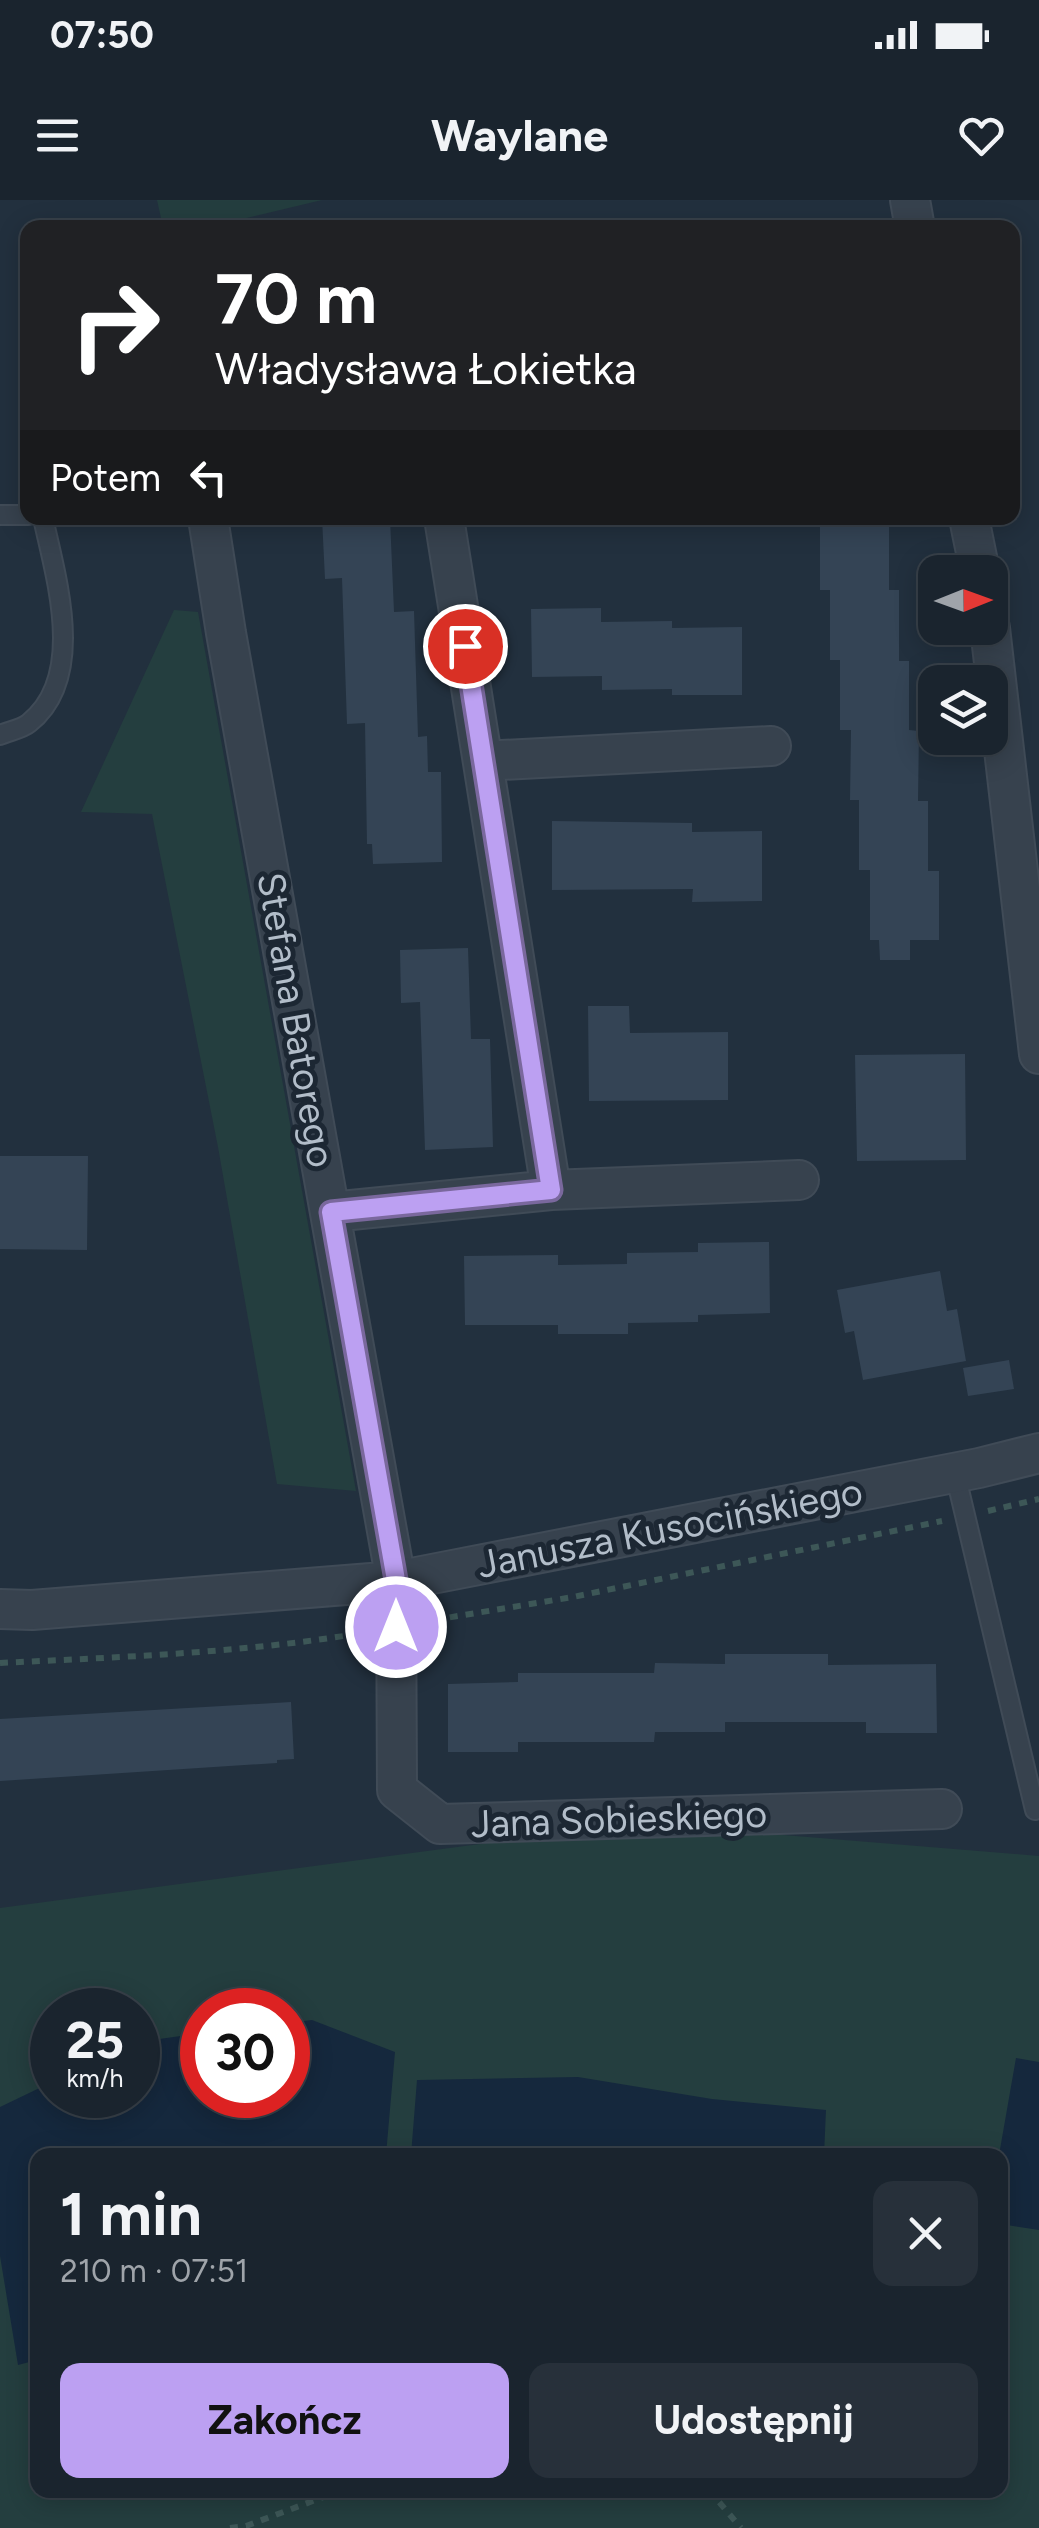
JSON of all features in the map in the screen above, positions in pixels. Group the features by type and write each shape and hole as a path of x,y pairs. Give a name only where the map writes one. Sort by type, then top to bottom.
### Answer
{"street":[{"name":"Stefana Batorego","path":"209,525 396,1580"},
{"path":"445,525 551,1190"},
{"path":"970,525 977,555"},
{"path":"992,645 1039,1054"},
{"path":"484,761 771,746"},
{"path":"331,1212 551,1190 798,1180"},
{"name":"Janusza Kusocińskiego","path":"0,1609 32,1610 396,1580 955,1473 1039,1453"},
{"name":"Jana Sobieskiego","path":"396,1580 397,1790 440,1824 942,1809"}],"lane":[{"path":"0,734 28,725 50,697 62,665 62,605 45,525"},
{"path":"955,1473 1035,1810"}],"path":[{"path":"230,2528 246,2526 321,2498"},
{"path":"716,2498 741,2528"}],"green space":[{"path":"157,200 322,200 238,220 161,220"},
{"path":"174,610 198,612 356,1491 277,1484 218,1147 152,814 81,812"},
{"path":"637,1823 1039,1856 1039,2528 0,2528 0,1908"}],"water":[{"path":"310,2020 395,2052 387,2148 30,2148 30,2362 18,2365 0,2256 0,2107 30,2093 30,2118 160,2118 160,2039 180,2036 180,2118 310,2118"},
{"path":"1016,2058 1039,2062 1039,2230 1008,2225 1008,2148 1000,2148"},
{"path":"578,2077 712,2099 826,2110 824,2148 412,2148 417,2080"}],"building":[{"path":"322,525 390,525 394,612 414,611 418,737 427,736 428,772 441,772 442,862 373,864 372,844 367,844 365,723 347,724 342,578 325,579"},
{"path":"820,525 889,525 889,590 899,590 899,661 909,661 909,730 918,731 918,801 928,801 928,871 939,871 939,940 910,940 910,960 880,960 879,940 870,940 870,870 859,870 859,800 850,800 851,730 840,730 840,660 830,660 830,590 820,590"},
{"path":"601,608 601,622 672,621 672,628 742,627 742,695 672,695 672,689 602,690 602,676 532,677 531,609"},
{"path":"552,821 692,823 692,832 762,831 762,901 692,902 693,889 552,890"},
{"path":"468,948 471,1039 490,1039 493,1147 425,1150 420,1002 401,1003 400,950"},
{"path":"588,1006 629,1006 630,1033 728,1032 728,1100 589,1101"},
{"path":"965,1054 966,1160 857,1161 855,1055"},
{"path":"0,1156 88,1156 87,1250 0,1249"},
{"path":"769,1242 770,1313 698,1315 698,1322 628,1323 628,1334 558,1334 558,1325 465,1325 464,1256 558,1255 558,1265 627,1264 627,1253 698,1252 698,1243"},
{"path":"940,1271 947,1311 957,1309 966,1361 863,1380 854,1331 845,1333 837,1290"},
{"path":"1009,1360 1014,1389 968,1396 963,1368"},
{"path":"725,1654 828,1654 828,1665 936,1664 937,1733 866,1733 866,1722 725,1722 725,1732 655,1732 654,1742 518,1742 518,1752 448,1752 448,1684 518,1682 518,1673 654,1673 655,1663 725,1664"},
{"path":"291,1702 294,1759 0,1781 0,1719"}],"route":[{"path":"396,1627 396,1580 331,1212 551,1190 465,646"}]}
